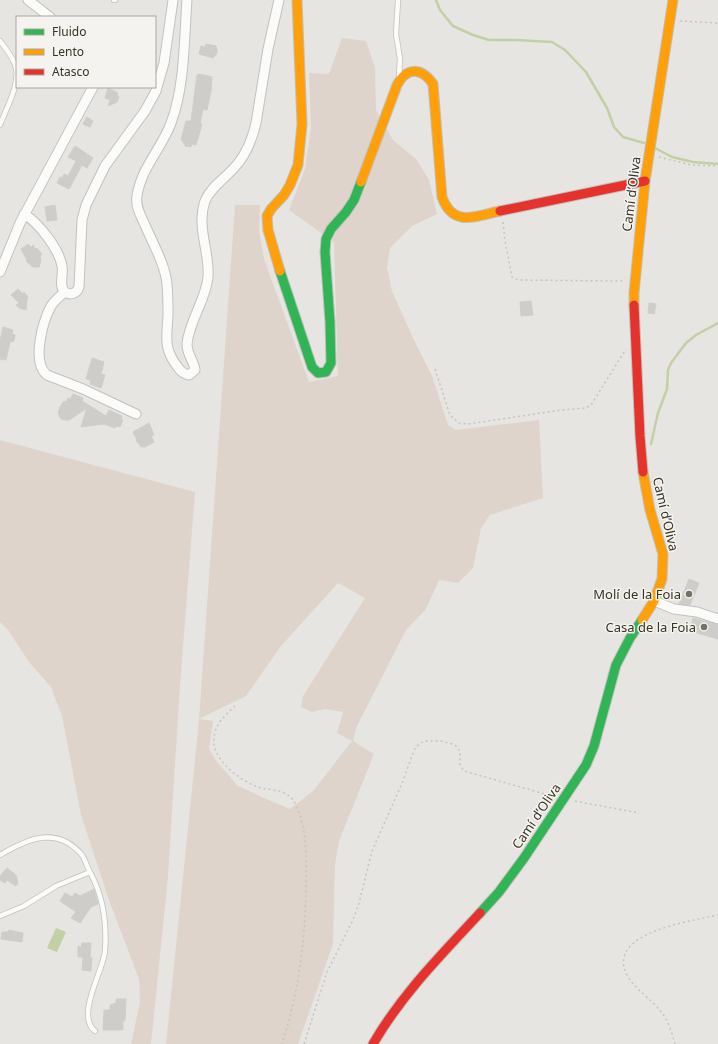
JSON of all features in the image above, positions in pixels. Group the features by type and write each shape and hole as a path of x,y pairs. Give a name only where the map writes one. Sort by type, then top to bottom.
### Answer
{"street":[{"path":"28,0 49,16"},
{"path":"24,214 36,223 57,253 62,266 62,289 68,294 78,291 83,212 109,161 145,111 158,87 164,63 172,0"},
{"path":"188,0 182,73 176,109 168,130 144,172 137,197 137,207 161,262 166,278 168,296 166,344 168,353 179,370 188,375 195,370 195,366 188,352 187,344 207,285 208,276 208,267 202,234 202,216 204,206 214,186 240,161 253,135 268,49 279,0"},
{"path":"297,0 302,124 298,165 284,195 271,209 267,216 270,239 281,276 312,367 318,373 326,372 331,363 330,322 325,252 326,239 331,229 354,200 397,84 405,74 410,71 425,74 433,84 442,197 448,211 459,217 464,218 645,181"},
{"name":"Camí d’Oliva","path":"373,1044 383,1026 412,987 498,892 586,765 594,746 616,665 630,638 654,600 662,579 663,554 650,510 643,471 634,311 635,270 645,181 673,0"},
{"path":"0,272 24,214 92,88"},
{"path":"65,292 52,305 44,326 39,351 41,369 53,378 82,389 136,414"},
{"path":"654,600 674,610 696,612 718,619"}],"lane":[{"path":"397,84 400,69 396,34 398,0"},
{"path":"0,41 16,67"},
{"path":"0,125 14,89 16,80"},
{"path":"0,855 30,839 38,837 57,838 79,852 86,861 102,898 106,943 103,960 95,982 90,1003 89,1018 92,1029 95,1031"},
{"path":"0,916 24,906 56,886 90,872"}],"path":[{"path":"670,20 718,23"},
{"path":"649,155 691,165 718,166"},
{"path":"502,210 508,255 512,277 514,279 616,281 622,280 626,277"},
{"path":"435,369 450,415 459,423 468,424 561,410 586,408 591,405 627,347"},
{"path":"236,706 223,718 214,737 214,743 218,754 226,766 241,778 255,786 286,793 294,800 303,827 306,848 304,938 291,1017 282,1044"},
{"path":"304,1044 327,972 353,920 359,903 372,851 403,782 414,750 418,745 424,741 432,740 456,746 460,751 460,765 464,771 563,799 639,813"},
{"path":"675,1044 663,1014 633,984 627,975 624,955 628,949 645,934 659,929 718,915"}],"shaded area":[{"path":"342,38 366,41 375,68 376,110 393,140 416,159 429,180 437,214 412,226 390,248 387,268 392,291 432,376 448,425 456,430 539,420 543,498 490,515 481,528 473,568 458,583 439,580 426,609 406,630 357,726 353,741 374,754 339,841 335,864 333,944 298,1044 166,1044 199,719 235,205 260,205 259,230 264,259 309,382 338,376 334,242 289,210 305,169 311,128 309,73 329,74","holes":["338,583 365,598 303,696 301,707 312,712 325,709 343,712 337,733 352,741 313,791 290,809 238,786 217,762 209,749 213,721 199,719 246,696 281,646"]},
{"path":"0,440 195,492 180,686 168,877 151,1044 131,1044 140,1002 139,979 109,900 81,815 62,716 51,687 29,662 8,630 0,622"},
{"path":"56,928 66,932 57,952 47,948"}],"building":[{"path":"206,44 216,46 217,53 213,58 199,54 201,46 205,47"},
{"path":"199,74 212,77 211,91 207,110 203,109 200,124 202,124 196,145 192,144 191,147 185,146 181,140 186,121 191,121 197,75"},
{"path":"108,88 118,93 117,96 119,97 117,102 108,106 110,100 105,98"},
{"path":"87,117 93,121 90,127 83,124"},
{"path":"75,146 93,158 87,168 82,165 69,189 57,183 60,177 62,178 64,174 68,176 76,161 68,157"},
{"path":"55,205 57,220 47,221 45,207"},
{"path":"28,244 31,247 33,245 36,250 37,248 42,254 40,256 41,260 39,267 33,267 26,261 27,260 21,249"},
{"path":"18,289 23,294 24,292 28,297 26,310 19,308 16,305 19,303 11,295"},
{"path":"531,301 533,315 521,316 520,302"},
{"path":"649,303 656,304 654,314 648,313"},
{"path":"3,327 13,330 12,334 15,335 14,341 10,342 6,360 0,359 0,341"},
{"path":"92,358 104,362 101,374 105,375 101,388 90,384 91,380 86,379"},
{"path":"73,394 83,398 82,401 106,416 109,410 122,416 121,420 123,420 120,427 116,426 115,428 104,424 81,427 87,408 69,420 61,419 58,413 60,407 64,401 66,402 68,398 70,399"},
{"path":"149,423 154,435 151,436 154,442 145,447 141,447 133,432"},
{"name":"Molí de la Foia","path":"689,579 699,583 690,605 679,604"},
{"name":"Casa de la Foia","path":"693,618 718,625 718,639 690,631"},
{"path":"7,868 16,875 18,883 16,886 7,880 5,883 0,880 0,876"},
{"path":"94,889 98,904 91,907 80,923 71,918 76,912 60,901 65,893 72,897 75,893 80,896"},
{"path":"9,930 23,933 22,942 1,939 2,932 7,932"},
{"path":"82,943 91,943 91,971 82,970 83,957 78,957 78,946 81,947"},
{"path":"116,999 126,999 123,1030 103,1030 104,1010 110,1010 110,1005 116,1003"}],"waterway":[{"path":"436,0 440,10 453,26 473,35 489,40 552,42 565,50 586,72 607,108 614,127 623,137 644,143"},
{"path":"655,148 672,157 693,162 718,164"},
{"path":"651,444 658,413 667,389 668,370 671,363 686,343 696,335 718,323"}],"traffic: fast":[{"path":"280,271 312,367 318,373 326,372 331,363 330,322 325,252 326,239 331,229 354,200 361,182"},
{"path":"480,913 499,892 524,858 586,765 594,746 616,665 630,638 642,620"}],"traffic: slow":[{"path":"280,271 268,230 267,216 271,209 284,195 290,185 298,165 302,124 297,0"},
{"path":"634,305 645,181 673,0"},
{"path":"361,182 397,85 401,79 410,72 419,72 424,74 433,84 442,197 447,207 452,213 466,218 500,211"},
{"path":"642,620 654,601 662,579 663,554 650,510 643,472"}],"traffic: jam":[{"path":"500,211 645,181"},
{"path":"634,305 643,472"},
{"path":"373,1044 396,1008 409,992 480,913"}],"place":[{"name":"Molí de la Foia","path":"689,594"},
{"name":"Casa de la Foia","path":"704,627"}]}
